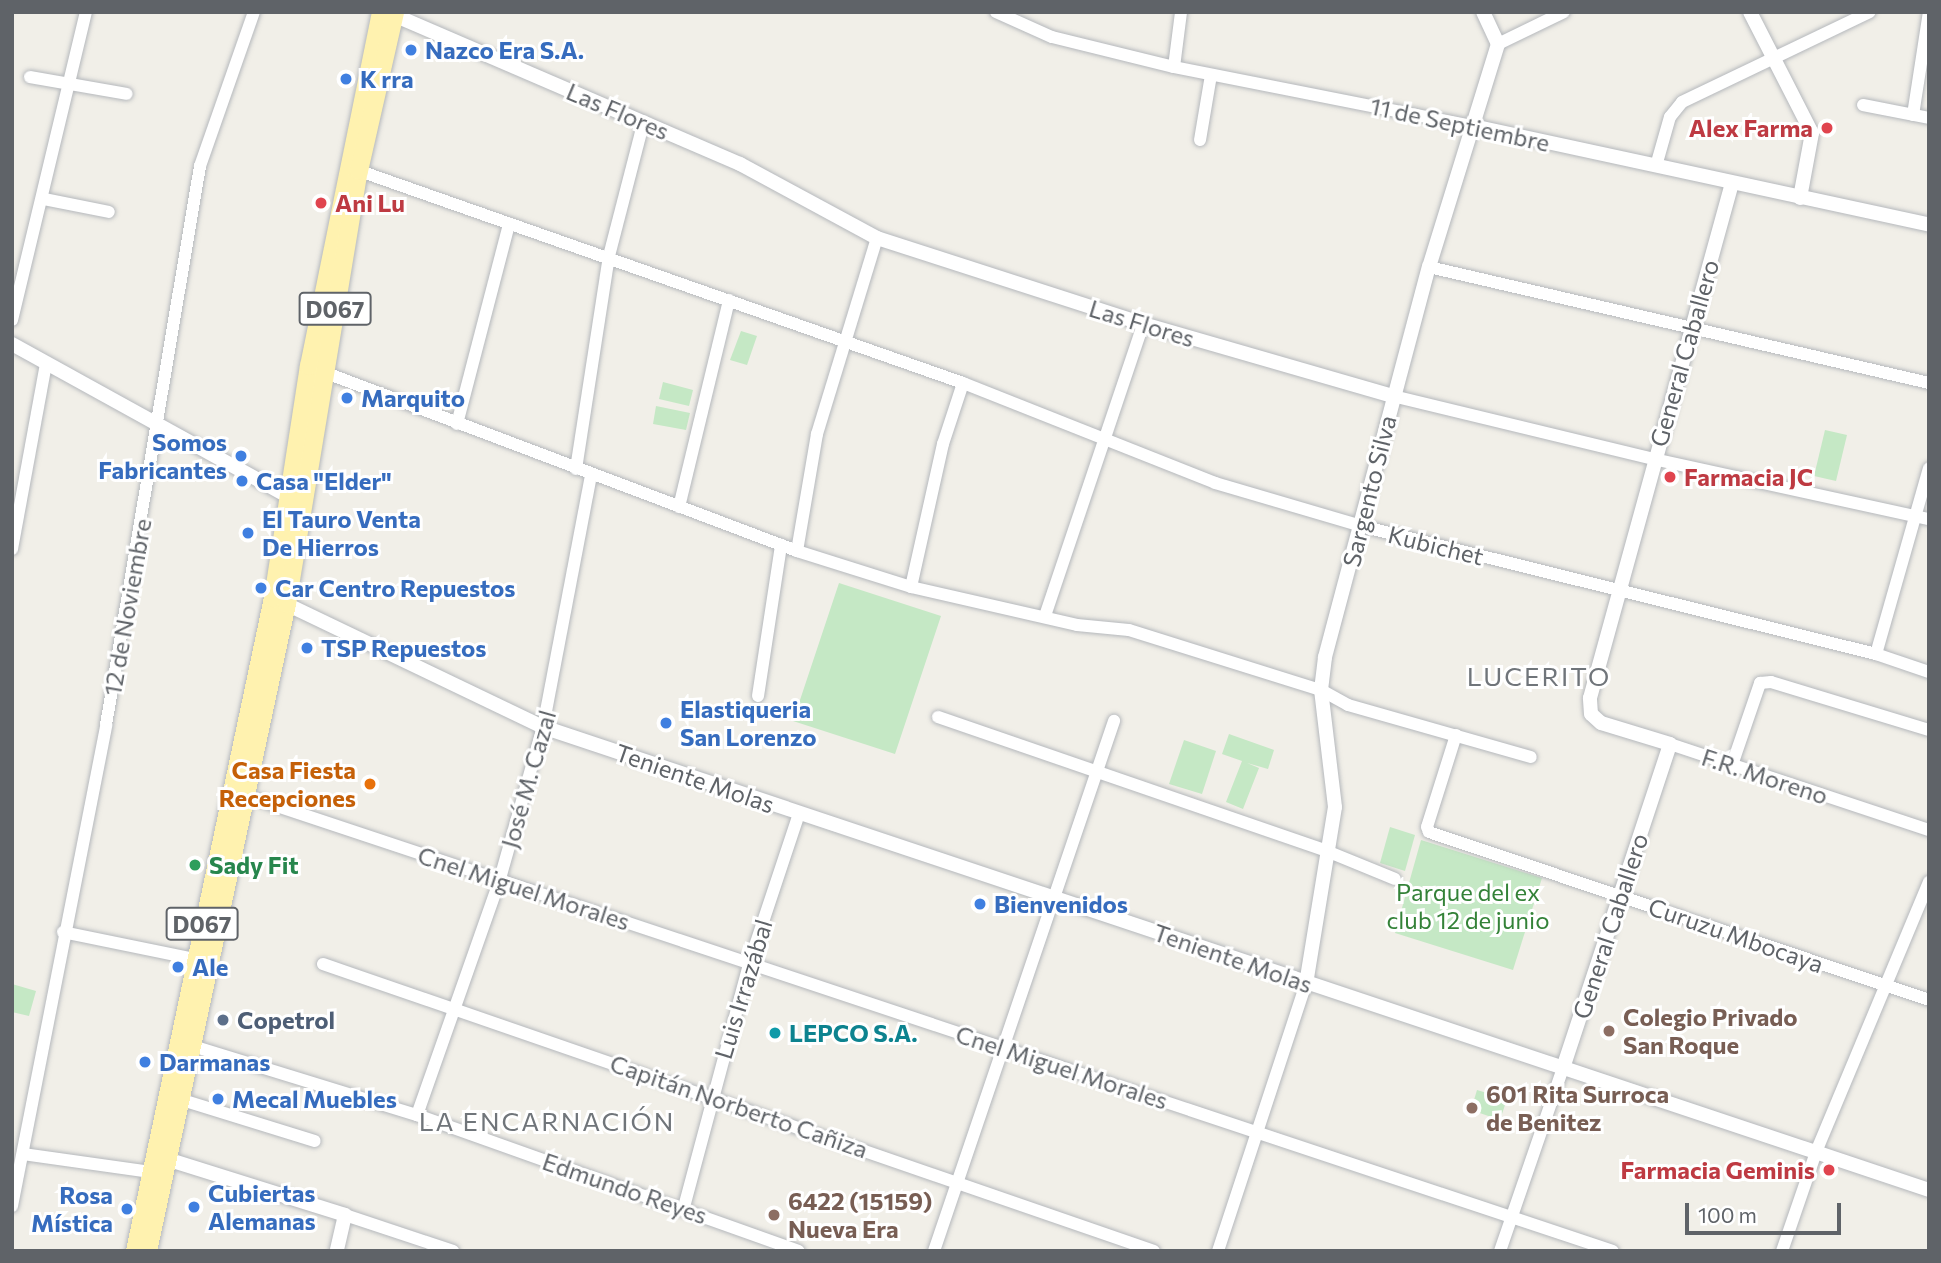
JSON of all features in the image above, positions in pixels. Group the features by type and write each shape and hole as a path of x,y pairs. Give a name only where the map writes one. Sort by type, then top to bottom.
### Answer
{"main road":[{"name":"D067","path":"135,1251 157,1162 179,1099 280,601 316,369 353,169 389,13"},
{"name":"D067","path":"148,1251 157,1162 178,1032 194,958 239,793"}],"street":[{"path":"12,320 44,199 86,12"},
{"name":"12 de Noviembre","path":"12,1206 63,932 106,725 200,166 254,12"},
{"name":"11 de Septiembre","path":"996,12 1052,37 1174,67 1473,126 1929,225"},
{"path":"1174,67 1181,12"},
{"path":"1483,12 1498,44 1564,12"},
{"path":"1750,12 1812,133 1800,198"},
{"path":"1656,166 1670,117 1682,102 1870,12"},
{"path":"1913,115 1929,12"},
{"name":"Las Flores","path":"389,13 740,164 877,238 1143,324 1393,396 1653,459 1929,519"},
{"name":"Sargento Silva","path":"1306,984 1335,807 1321,690 1325,656 1429,267 1498,44"},
{"path":"1200,140 1211,75"},
{"path":"30,77 127,94"},
{"path":"1863,105 1929,118"},
{"path":"576,469 609,257 645,121"},
{"name":"Kubichet","path":"353,169 962,383 1104,437 1175,469 1361,526 1876,654 1929,672"},
{"name":"General Caballero","path":"1601,723 1591,714 1590,698 1622,593 1653,459 1732,183"},
{"path":"44,199 109,212"},
{"path":"457,424 509,224"},
{"path":"797,551 817,434 848,343 877,238"},
{"path":"1429,267 1929,383"},
{"path":"679,506 729,300"},
{"path":"1045,616 1143,324"},
{"path":"12,344 296,501"},
{"path":"12,549 46,364"},
{"path":"316,369 797,551 911,587 1077,625 1129,629 1321,690 1348,705 1531,757"},
{"path":"911,587 943,444 962,383"},
{"path":"1876,654 1929,468"},
{"name":"José M. Cazal","path":"417,1115 499,882 543,727 591,475"},
{"path":"758,696 781,545"},
{"name":"Teniente Molas","path":"280,601 543,727 1929,1190"},
{"path":"1732,765 1760,683 1771,682 1929,730"},
{"path":"938,717 1329,852 1395,879"},
{"path":"934,1251 1114,721"},
{"name":"F.R. Moreno","path":"1601,723 1929,830"},
{"name":"Curuzu Mbocaya","path":"1456,735 1427,827 1434,835 1929,1000"},
{"name":"General Caballero","path":"1563,1068 1670,744"},
{"name":"Cnel Miguel Morales","path":"239,793 499,882 750,961 1004,1049 1613,1251"},
{"name":"Luis Irrazábal","path":"684,1207 711,1095 750,961 799,814"},
{"path":"1782,1251 1816,1152 1929,882"},
{"path":"63,932 194,958"},
{"name":"Capitán Norberto Cañiza","path":"323,964 711,1095 1154,1251"},
{"path":"1218,1251 1306,984"},
{"path":"178,1032 189,1048"},
{"name":"Edmundo Reyes","path":"189,1048 417,1115 684,1207 797,1251"},
{"path":"1500,1251 1563,1068"},
{"path":"179,1099 315,1141"},
{"path":"23,1154 157,1162 345,1215 453,1251"},
{"path":"337,1251 345,1215"}],"green space":[{"path":"741,331 757,336 747,365 730,360"},
{"path":"663,382 693,390 689,406 659,399"},
{"path":"656,406 690,413 686,430 653,424"},
{"path":"1825,430 1847,435 1836,481 1814,476"},
{"path":"839,583 941,616 895,754 793,721"},
{"path":"1229,734 1274,750 1268,769 1247,763 1259,768 1243,809 1226,802 1242,761 1222,754"},
{"path":"1184,740 1216,751 1202,794 1169,784"},
{"path":"1390,827 1415,835 1405,871 1380,863"},
{"name":"Parque del ex club 12 de junio","path":"1421,840 1542,878 1513,970 1395,933"},
{"path":"12,984 36,991 29,1016 12,1012"},
{"path":"1477,1090 1507,1099 1500,1120 1471,1110"}],"place":[{"name":"Nazco Era S.A.","path":"411,50"},
{"name":"K rra","path":"346,79"},
{"name":"Alex Farma","path":"1827,128"},
{"name":"Ani Lu","path":"321,203"},
{"name":"Marquito","path":"347,398"},
{"name":"Somos Fabricantes","path":"241,456"},
{"name":"Farmacia JC","path":"1670,477"},
{"name":"Casa \"Elder\"","path":"242,481"},
{"name":"El Tauro Venta De Hierros","path":"248,533"},
{"name":"Car Centro Repuestos","path":"261,588"},
{"name":"TSP Repuestos","path":"307,648"},
{"name":"Elastiqueria San Lorenzo","path":"666,723"},
{"name":"Casa Fiesta Recepciones","path":"370,784"},
{"name":"Sady Fit","path":"195,865"},
{"name":"Bienvenidos","path":"980,904"},
{"name":"Ale","path":"178,967"},
{"name":"Copetrol","path":"223,1020"},
{"name":"Colegio Privado San Roque","path":"1609,1031"},
{"name":"LEPCO S.A.","path":"775,1033"},
{"name":"Darmanas","path":"145,1062"},
{"name":"Mecal Muebles","path":"218,1099"},
{"name":"601 Rita Surroca de Benitez","path":"1472,1108"},
{"name":"Farmacia Geminis","path":"1829,1170"},
{"name":"Cubiertas Alemanas","path":"194,1207"},
{"name":"Rosa Mística","path":"127,1209"},
{"name":"6422 (15159) Nueva Era","path":"774,1215"}],"district":[{"name":"LUCERITO","path":"1539,676"},
{"name":"LA ENCARNACIÓN","path":"547,1121"}]}
